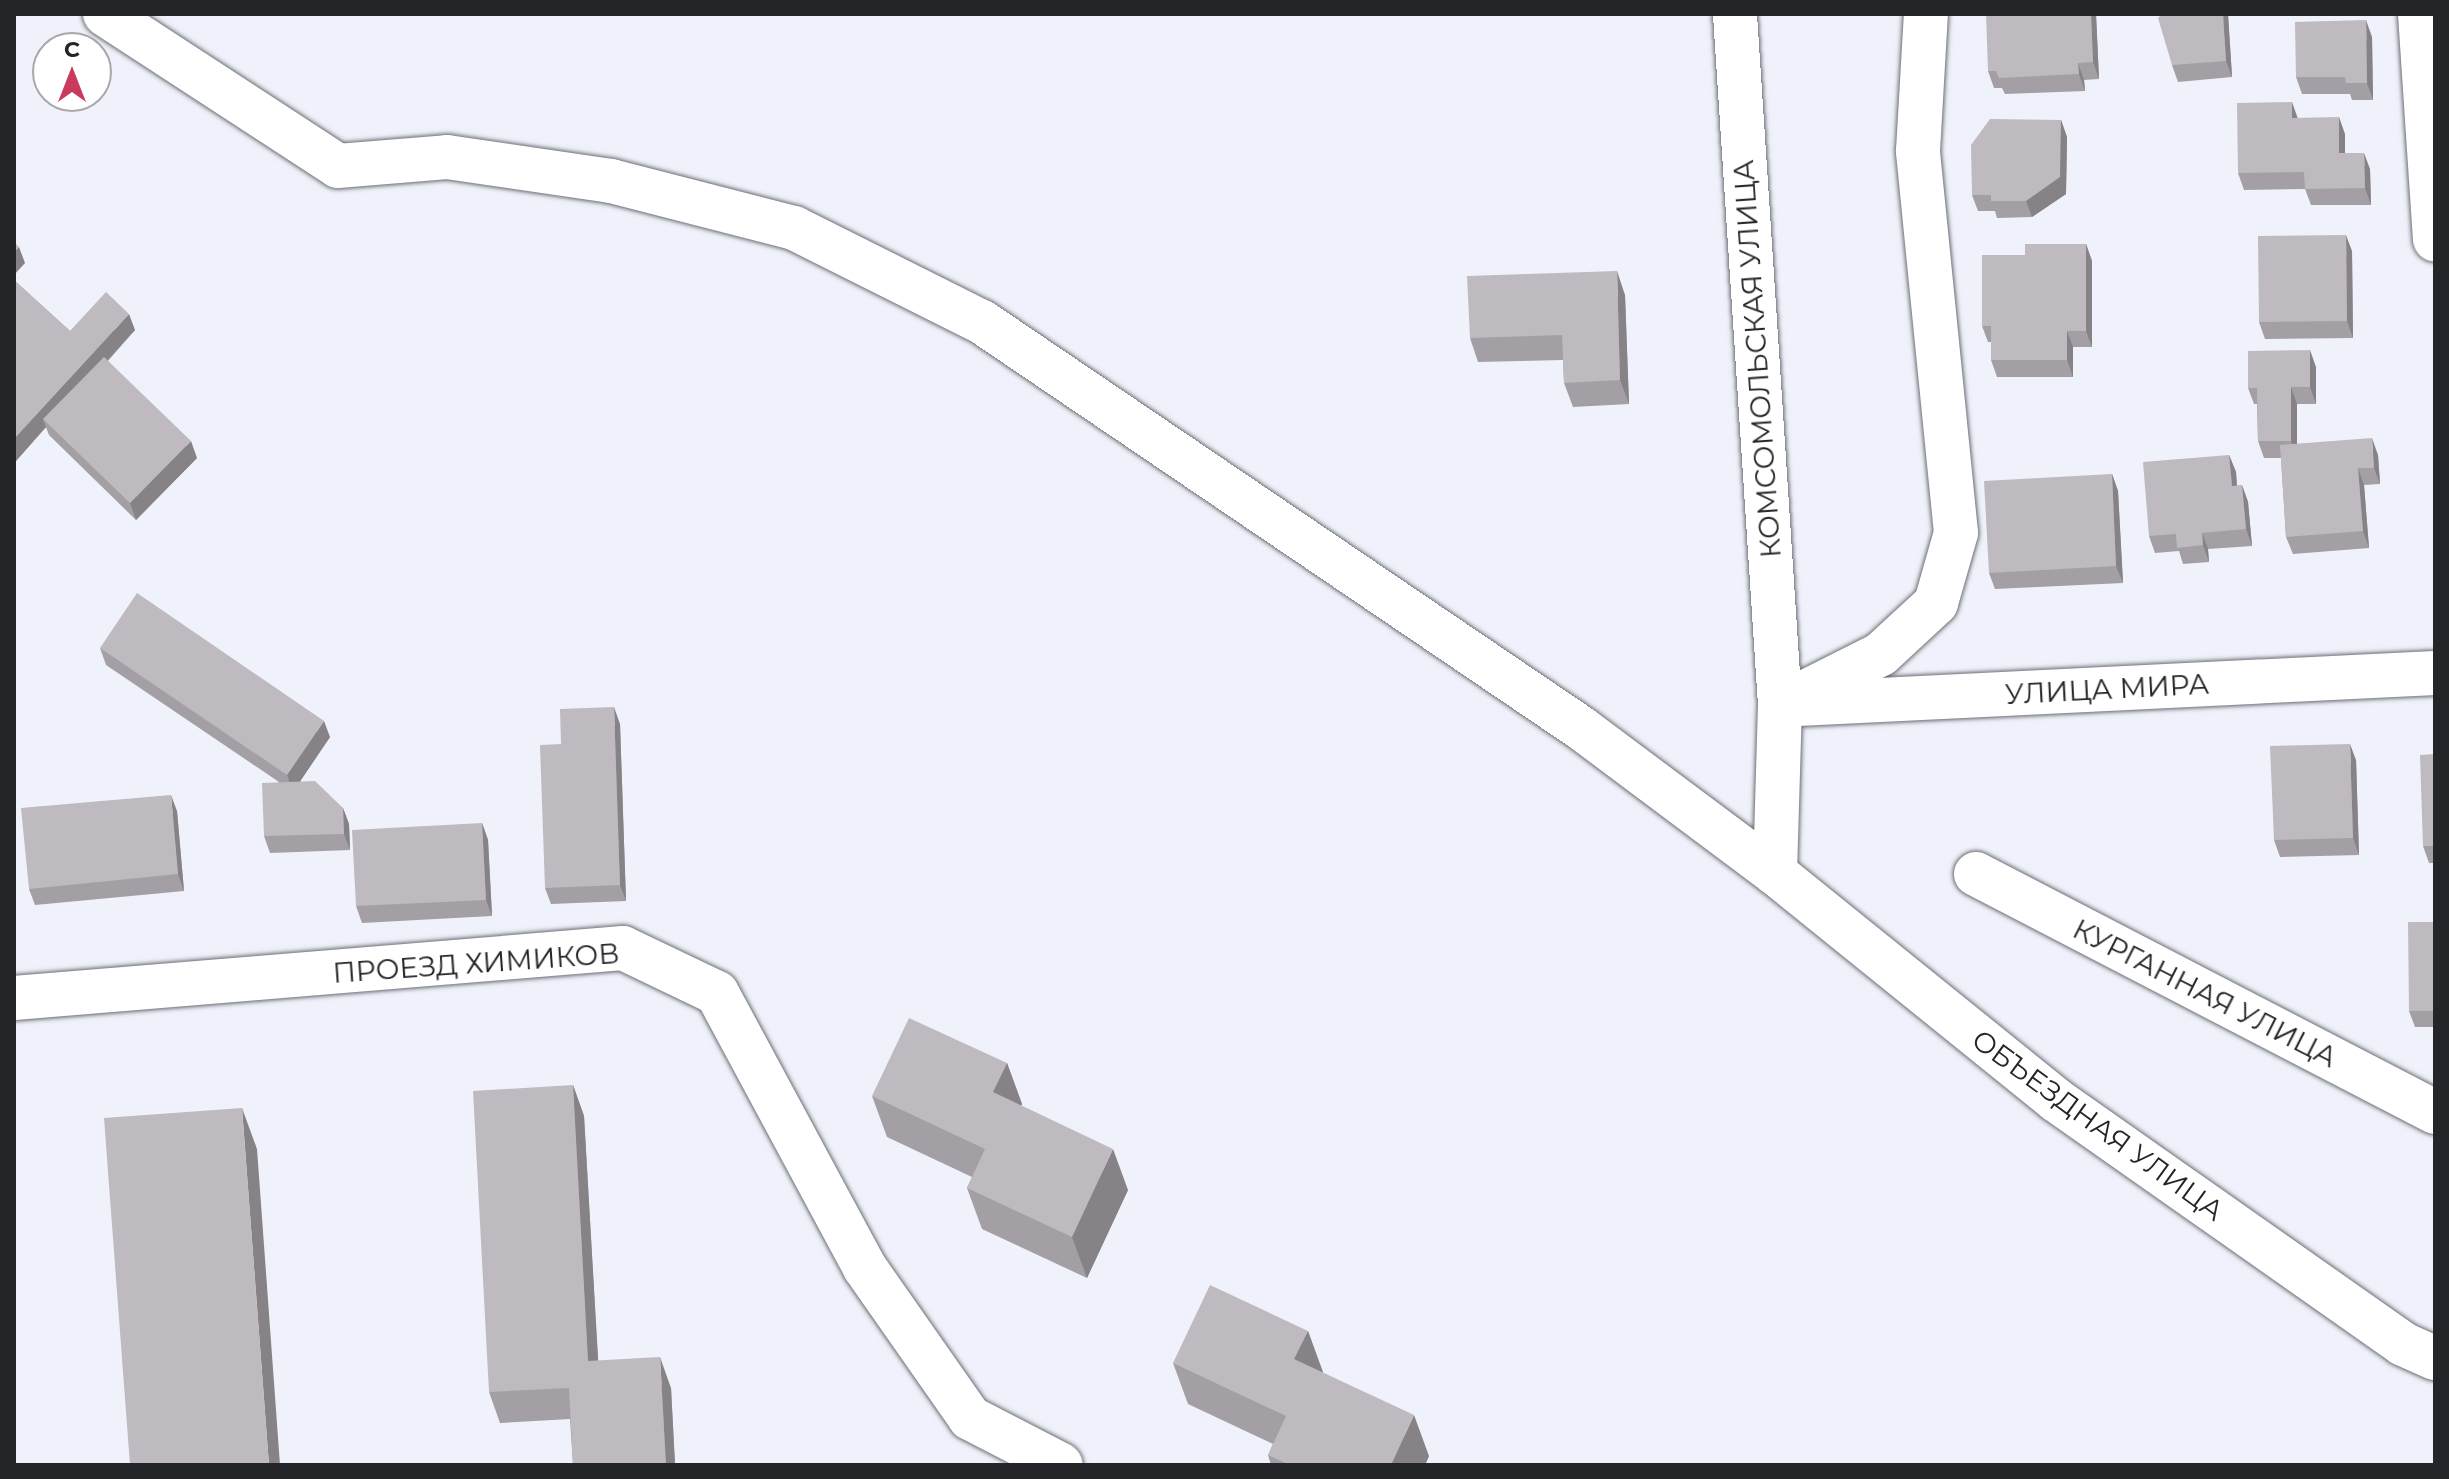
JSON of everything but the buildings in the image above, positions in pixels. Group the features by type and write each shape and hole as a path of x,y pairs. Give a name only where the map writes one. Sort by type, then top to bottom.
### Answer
{"street":[{"name":"ОБЪЕЗДНАЯ УЛИЦА","path":"105,14 338,166 447,157 611,181 794,228 982,322 1581,728 1775,873 2056,1100 2403,1344 2435,1358"},
{"name":"КОМСОМОЛЬСКАЯ УЛИЦА","path":"1735,14 1780,705 1775,873"},
{"path":"1780,705 1881,654 1936,603 1956,533 1918,151 1926,14"},
{"path":"2420,14 2435,240"},
{"name":"УЛИЦА МИРА","path":"1780,705 2435,673"},
{"name":"КУРГАННАЯ УЛИЦА","path":"1976,874 2435,1112"},
{"name":"ПРОЕЗД ХИМИКОВ","path":"14,998 623,948 717,993 865,1268 970,1418 1061,1465"}]}
